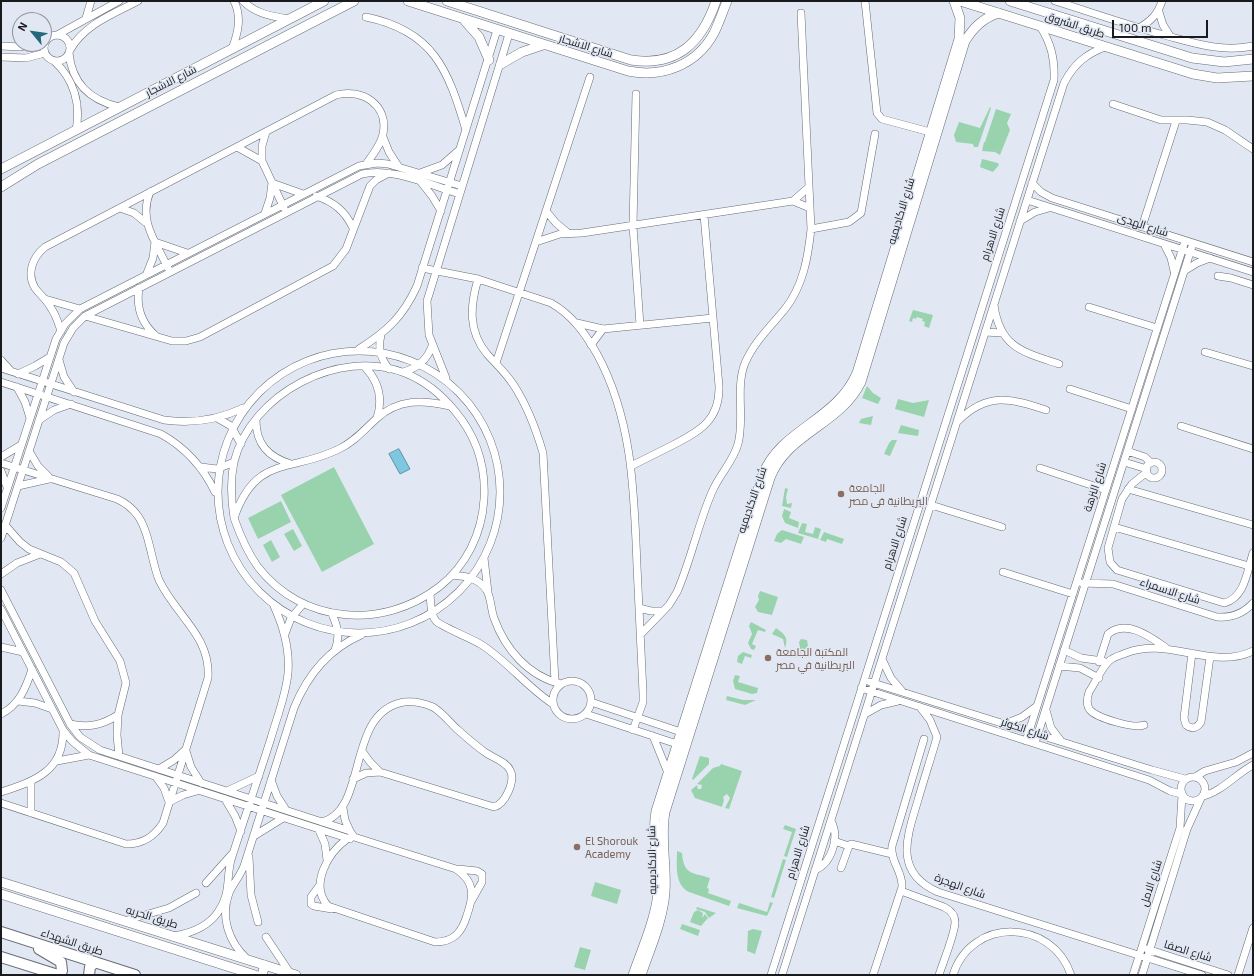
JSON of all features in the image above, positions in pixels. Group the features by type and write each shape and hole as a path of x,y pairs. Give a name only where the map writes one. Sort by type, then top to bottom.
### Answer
{"main road":[{"name":"طريق الشهداء","path":"1,932 136,975"},
{"path":"1,957 58,975 62,968 59,960 35,947 30,941"},
{"path":"89,975 90,967 95,962"}],"street":[{"path":"86,18 91,1"},
{"path":"52,37 119,1"},
{"path":"54,61 63,60 80,36 93,24 138,1"},
{"path":"232,49 239,20 234,1"},
{"path":"243,1 252,9 264,14 289,19"},
{"path":"324,1 331,12"},
{"name":"شارع الاشجار","path":"1,170 324,1"},
{"name":"شارع الاشجار","path":"1,187 33,166 354,1"},
{"name":"شارع الاشجار","path":"408,1 544,45 638,73 668,71 687,62 703,49 714,32 727,1"},
{"name":"شارع الاشجار","path":"447,1 463,4 631,60 656,61 667,58 684,50 698,38 705,28 716,1"},
{"path":"865,1 877,113 882,119 930,132"},
{"name":"شارع الاكاديميه","path":"925,161 930,132 961,29 960,18 954,1"},
{"name":"طريق الشروق","path":"960,1 1202,76 1226,78 1253,76"},
{"name":"طريق الشروق","path":"1010,1 1151,46 1206,61 1224,62 1253,59"},
{"path":"1055,1 1139,28 1217,48 1253,46"},
{"path":"1139,28 1150,21 1159,12 1162,1"},
{"path":"1018,19 1023,5"},
{"path":"1159,12 1163,25 1170,36"},
{"path":"640,634 673,599 679,587 711,492 731,460 738,444 740,428 740,384 744,364 754,346 786,307 795,293 807,262 811,229 801,13"},
{"name":"شارع الاكاديميه","path":"658,829 667,804 700,686 746,541 770,478 777,463 787,450 838,413 849,402 861,382 867,353 925,161 965,41 979,23 989,16 999,13"},
{"path":"366,17 387,22 406,31 429,49 446,71 452,84 466,131"},
{"path":"463,19 472,27 479,37 488,60"},
{"name":"شارع الاهرام","path":"771,975 1054,80 1052,51 1040,26"},
{"path":"357,351 381,335 406,308 417,286 497,30"},
{"path":"447,380 432,346 429,335 427,312 430,290 501,64 509,34"},
{"path":"57,35 62,36 68,41 73,73 81,87 98,101 119,107"},
{"path":"574,54 578,43"},
{"path":"501,64 522,52 544,45"},
{"path":"1,46 12,47"},
{"path":"1147,60 1151,46"},
{"name":"شارع الاهرام","path":"782,975 1064,83 1076,64 1090,54 1106,47"},
{"path":"1,57 26,58 45,53 54,61 67,76 74,91 78,110 76,130"},
{"path":"496,363 590,76"},
{"path":"1054,80 1064,83"},
{"path":"61,331 55,314 45,299 35,289 31,274 34,258 45,247 336,95 353,93 369,98 376,104 383,119 382,137 366,164"},
{"path":"636,94 633,226 640,325"},
{"path":"1113,104 1161,120 1197,120 1216,126 1253,149"},
{"path":"1142,227 1176,121"},
{"path":"266,132 262,146 262,161 285,212"},
{"path":"811,229 849,222 861,213 875,134"},
{"path":"382,137 398,166"},
{"path":"237,147 262,161"},
{"path":"419,173 442,165 460,149"},
{"path":"1,508 50,356 61,331 69,319 80,309 351,169 366,164 377,163 398,166 462,186"},
{"path":"1,538 58,359 68,336 85,316 316,196 362,174 371,172 390,173 460,194"},
{"path":"85,316 158,337 179,341 200,337 328,270 343,255 370,186 376,180 390,173"},
{"path":"421,182 432,196 441,212"},
{"path":"272,183 302,194"},
{"path":"265,213 270,198 272,183"},
{"name":"شارع الهدى","path":"1032,183 1041,192 1052,198 1253,262"},
{"path":"793,201 809,187"},
{"path":"145,222 145,206 150,192"},
{"path":"316,196 330,202 342,211 353,228"},
{"name":"شارع الهدى","path":"1027,200 1253,272"},
{"path":"536,242 568,233 582,233 633,226 793,201 810,208"},
{"path":"120,208 134,213 145,222 170,272"},
{"path":"1020,220 1035,212 1050,208"},
{"path":"546,212 568,233"},
{"path":"631,466 694,434 712,417 719,394 704,214"},
{"name":"شارع النزهة","path":"1026,741 1185,241"},
{"path":"155,242 187,253"},
{"path":"147,274 153,258 155,242"},
{"name":"شارع النزهة","path":"1035,744 1193,243"},
{"path":"1164,244 1171,258 1175,274"},
{"path":"1184,271 1197,263 1210,258"},
{"path":"422,268 478,279 551,303 569,315 577,323 602,363 618,403 626,431 631,466 643,693 643,702 633,730"},
{"path":"1218,276 1231,278 1253,285"},
{"path":"478,279 472,299 472,323 480,345 514,385 536,429 543,453 558,683 554,693 553,704"},
{"path":"139,288 138,306 141,315 145,324 158,337"},
{"path":"45,299 80,309"},
{"path":"994,303 995,313 1002,333 1007,340 1020,351 1059,364"},
{"path":"1089,307 1157,328"},
{"path":"577,323 603,329 713,318"},
{"path":"591,345 603,329"},
{"path":"985,332 1002,333"},
{"path":"381,335 379,349 384,363 389,369"},
{"path":"404,372 411,370 423,362 432,346"},
{"path":"969,347 980,350"},
{"path":"379,349 402,353 423,362 447,380 459,394 480,423 487,438 492,456 497,492 496,510 493,528 484,557 472,578 454,598 432,613 402,625 367,632 338,634 314,629 291,618 272,602 247,572 234,550 222,520 217,495 217,469 221,447 231,426 246,407 273,383 288,374 322,360 357,351 379,349"},
{"path":"1205,352 1253,366"},
{"path":"15,373 35,366 50,356"},
{"path":"58,359 64,377 74,392"},
{"path":"1,360 15,373"},
{"path":"365,367 376,382 379,391 380,400 376,419"},
{"path":"365,367 404,372 429,386 450,406 465,424 476,445 481,460 485,490 483,514 477,536 470,550 453,576 430,594 412,604 393,611 373,615 352,616 332,614 303,604 272,582 259,568 240,536 234,518 231,481 234,462 241,444 256,420 274,400 304,380 337,369 365,367"},
{"path":"1,368 164,420 185,422 217,418 246,407"},
{"path":"1,382 161,434 183,448 201,468 217,495"},
{"path":"17,387 25,402 30,418"},
{"path":"1070,389 1132,409"},
{"path":"957,423 974,408 993,401 1018,400 1046,410"},
{"path":"234,518 241,500 252,484 267,472 291,464 316,459 343,447 355,439 376,419 394,407 410,402 426,401 450,406"},
{"path":"39,420 54,410 71,404"},
{"path":"217,418 231,426 241,444"},
{"path":"256,420 258,437 266,451 279,460 291,464"},
{"path":"1181,426 1253,449"},
{"path":"1,457 21,445"},
{"path":"29,450 38,466 51,479"},
{"path":"1127,451 1143,456 1148,468"},
{"path":"201,468 217,469 234,462"},
{"path":"1124,462 1148,468"},
{"path":"1,463 117,499 132,509 142,524 154,565 168,596 203,644 208,659 208,678 163,823 156,833 144,841 131,844 1,803"},
{"path":"1040,468 1106,490"},
{"path":"1148,468 1128,489 1122,500 1107,553 1110,562 1117,570 1217,602 1230,601 1239,594 1253,553"},
{"path":"1,471 8,487"},
{"path":"18,486 51,479"},
{"path":"1128,489 1253,525"},
{"path":"931,505 1002,527"},
{"path":"5,525 20,542 40,554 61,562 74,573 95,621 120,661 126,683 118,715 117,736 119,756"},
{"path":"1114,527 1249,566"},
{"path":"1,574 17,562 40,554"},
{"path":"430,594 432,613 436,622 469,637 496,655 531,689 553,704 560,716 573,720 586,714 591,702 589,691 582,683 572,681 558,683 531,670 520,662 511,649 496,621 488,592 484,557"},
{"path":"1003,572 1073,594"},
{"path":"453,576 472,578 488,592"},
{"name":"شارع الاسمراء","path":"1076,583 1086,582 1113,584 1217,617 1234,616 1242,613 1253,603"},
{"path":"1,590 70,724 80,736 90,744 100,750 322,822 350,836"},
{"path":"174,936 189,933 203,926 218,912 227,894 230,867 234,851 286,687 289,662 285,634 272,602"},
{"path":"285,634 291,618 303,604"},
{"path":"639,608 651,611 663,611"},
{"path":"1,613 63,730 72,741 89,755 319,830 350,836 456,869 477,871 482,874 483,880 472,900 461,931 449,940 435,942 334,909 314,906 311,904 310,897 319,886 327,860 336,848 350,836"},
{"path":"332,614 336,623 338,634 335,651"},
{"path":"1099,662 1108,634 1119,627 1146,634 1166,648"},
{"path":"248,959 234,944 227,925 226,915 229,895 242,871 298,698 312,675 335,651 367,632"},
{"path":"1,647 23,652"},
{"path":"1064,650 1081,658 1099,662 1109,661 1137,650 1166,648 1210,657 1228,657 1253,651"},
{"path":"1192,653 1184,718 1186,725 1192,728 1196,728 1201,722 1210,657"},
{"path":"882,659 891,678 904,693"},
{"path":"1109,661 1087,697 1087,702 1091,711 1130,726 1140,727 1144,725"},
{"path":"1059,666 1080,668 1099,678"},
{"path":"1,714 18,701 26,686 32,669"},
{"name":"شارع الكوثر","path":"864,680 1063,743 1185,779"},
{"name":"شارع الاكاديميه","path":"633,975 662,913 665,892 656,811 681,732 700,686"},
{"name":"شارع الكوثر","path":"861,688 1149,780 1170,791 1182,795"},
{"path":"18,701 35,703 52,709"},
{"path":"864,714 881,706 899,701"},
{"path":"322,822 334,817 343,808 370,728 380,715 400,703 416,702 435,708 468,739 508,766 512,778 506,799 498,806 494,807 380,772 366,773 353,779"},
{"path":"591,702 681,732"},
{"path":"1005,724 1022,717 1037,706"},
{"name":"شارع الهجرة","path":"920,707 930,720 937,737 906,846 910,866 921,882 938,892 1139,955"},
{"path":"1046,710 1051,728 1063,743"},
{"path":"586,714 677,744"},
{"path":"70,724 95,726 107,722 118,715"},
{"path":"57,761 62,746 63,730"},
{"path":"653,736 668,773"},
{"path":"873,975 901,892 902,879 892,854 893,842 924,739"},
{"path":"159,769 174,760 186,749"},
{"path":"186,749 191,767 201,783"},
{"path":"362,751 380,772"},
{"path":"1253,753 1236,762 1205,771 1195,777 1185,779 1181,784 1182,795 1191,801 1214,792 1241,771 1253,765"},
{"path":"1,792 31,782 57,761 89,755"},
{"path":"227,791 259,776"},
{"path":"156,777 164,788 169,802"},
{"path":"1195,777 1204,784 1205,792 1202,797"},
{"path":"271,780 277,796 286,810"},
{"path":"31,782 31,813"},
{"path":"169,802 183,795 198,791"},
{"name":"شارع الامل","path":"1133,975 1180,828 1182,795"},
{"name":"شارع الامل","path":"1142,975 1187,829 1202,797"},
{"path":"225,799 235,816 241,831"},
{"path":"343,808 350,836"},
{"path":"254,836 283,818"},
{"path":"815,870 828,861 835,833 831,821"},
{"path":"319,830 325,844 327,860"},
{"path":"834,841 849,846 855,844 892,854"},
{"path":"841,868 849,846"},
{"path":"249,850 251,894 258,922"},
{"path":"206,883 234,851"},
{"path":"456,869 467,879 472,893 472,900"},
{"name":"طريق الحريه","path":"1,882 292,974"},
{"path":"319,886 323,900 334,909"},
{"path":"901,892 944,907 948,909 954,917 954,926 940,975"},
{"path":"123,921 155,914 196,893"},
{"path":"1,894 255,975"},
{"path":"1238,975 1253,928"},
{"path":"154,943 158,931"},
{"path":"953,975 958,962 973,945 993,934 1016,931 1027,933 1047,942 1063,958 1071,975"},
{"path":"266,937 292,974"},
{"name":"شارع الاكاديميه","path":"641,975 650,937"},
{"name":"شارع الصفا","path":"1142,948 1149,954 1202,975"},
{"name":"شارع الصفا","path":"1139,955 1149,954 1228,975"},
{"path":"262,975 265,965"}],"green space":[{"path":"990,107 991,108 978,147 974,147 973,144 956,142 954,135 959,122 980,128"},
{"path":"996,109 1011,114 1007,123 1010,130 1000,155 995,152 982,151"},
{"path":"982,159 998,163 999,165 993,172 980,167"},
{"path":"913,310 933,315 929,328 924,326 925,322 922,321 923,319 917,317 916,319 913,318 912,322 909,321"},
{"path":"867,386 873,393 881,398 878,404 862,398"},
{"path":"898,399 913,403 929,400 924,417 895,409"},
{"path":"873,416 871,425 859,423 861,419"},
{"path":"901,425 919,430 918,436 898,433"},
{"path":"892,440 897,440 890,456 884,454 889,443"},
{"path":"334,467 374,544 322,572 281,495"},
{"path":"785,488 788,489 786,497 787,504 792,503 791,508 782,506"},
{"path":"281,501 291,522 258,539 248,518"},
{"path":"784,509 791,512 789,518 799,522 798,528 785,523 782,516"},
{"path":"802,523 807,524 805,532 813,534 815,527 821,529 818,539 798,533"},
{"path":"293,529 302,546 294,551 284,534"},
{"path":"782,530 804,537 801,544 786,539 781,543 774,541 777,534"},
{"path":"824,532 844,539 842,544 827,539 826,542 820,540"},
{"path":"271,540 280,557 272,562 263,545"},
{"path":"760,591 778,597 772,615 758,612 755,607 759,600 758,596"},
{"path":"751,622 766,630 765,632 758,630 752,644 756,646 754,650 751,649 748,643 752,634 749,626"},
{"path":"776,628 786,638 785,648 783,639 772,634"},
{"path":"801,639 807,640 808,646 796,658 793,653 789,651 790,649 798,650 800,648 799,642"},
{"path":"743,652 752,655 751,658 745,656 742,664 737,662 738,656"},
{"path":"735,675 740,676 738,682 758,688 757,693 752,694 735,689 733,681"},
{"path":"727,696 743,700 756,700 745,705 726,700"},
{"path":"700,756 709,758 709,764 693,780 692,779"},
{"path":"721,764 742,771 729,809 725,808 730,798 727,794 723,797 724,800 722,807 695,798 691,790 697,785 698,789 701,789 702,785 697,784 713,768 720,766"},
{"path":"785,825 796,829 787,857 784,856 792,832 783,829"},
{"path":"677,851 682,853 685,865 690,872 710,878 707,888 709,889 708,893 731,901 729,906 684,889 677,874"},
{"path":"783,859 786,860 774,898 771,897"},
{"path":"595,882 621,890 617,904 591,896"},
{"path":"770,902 773,903 767,916 737,908 739,903 767,912"},
{"path":"697,907 716,913 709,918 705,912 696,909"},
{"path":"698,910 703,913 702,918 705,914 708,918 701,926 690,922 694,912"},
{"path":"682,924 700,930 698,936 680,929"},
{"path":"753,929 762,931 755,954 747,951 748,931"},
{"path":"580,947 591,950 585,970 574,967"}],"water":[{"path":"399,449 410,469 400,474 389,454"}],"place":[{"name":"الجامعة البريطانية فى مصر","path":"841,494"},
{"name":"المكتبة الجامعة البريطانية في مصر","path":"768,658"},
{"name":"El Shorouk Academy","path":"577,847"}]}
